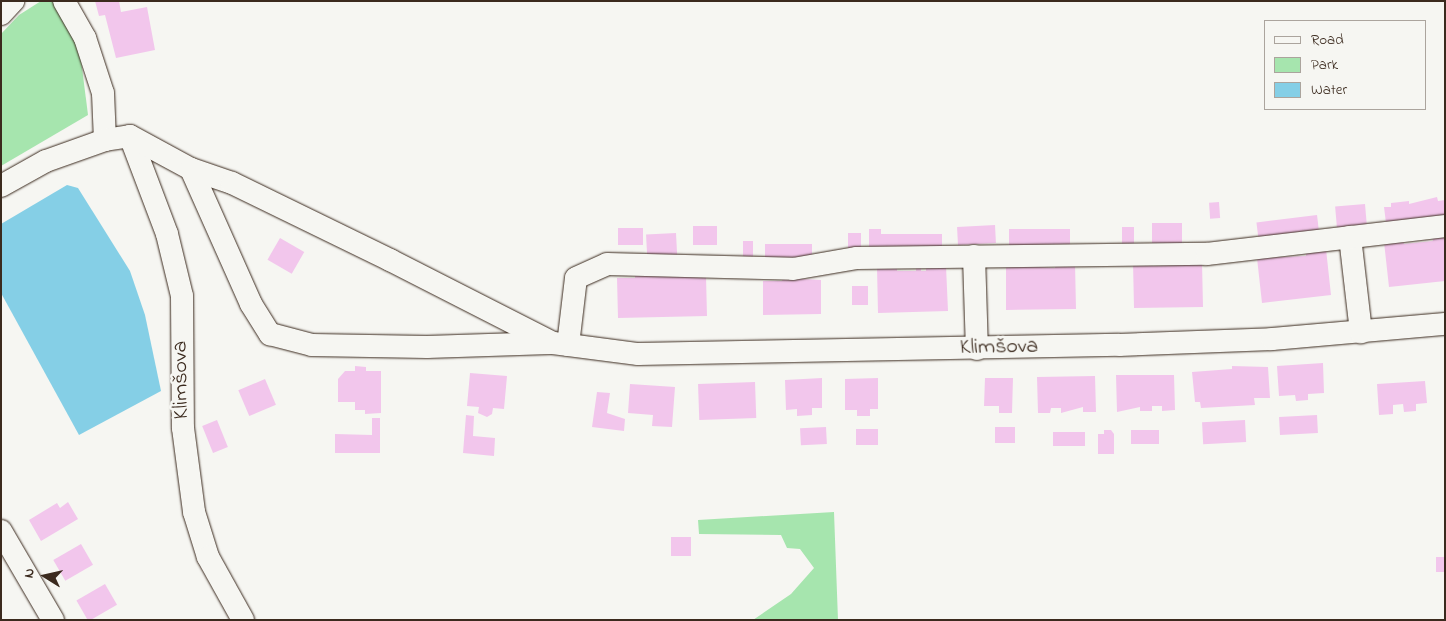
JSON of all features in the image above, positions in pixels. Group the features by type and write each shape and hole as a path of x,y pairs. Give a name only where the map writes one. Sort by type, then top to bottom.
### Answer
{"street":[{"path":"1,14 13,1"},
{"path":"64,1 85,38 103,93 105,140"},
{"path":"1,186 46,161 105,140 130,136"},
{"name":"Klimšova","path":"130,136 191,169 232,182 561,344"},
{"name":"Klimšova","path":"130,136 168,234 182,296 183,428 194,512 208,557 244,620"},
{"name":"Klimšova","path":"191,169 251,304 270,334 312,345 427,347 561,344 638,354 977,349 1272,339 1445,324"},
{"path":"561,344 576,278 607,264 793,269 857,258 1207,254 1445,226"},
{"path":"1350,237 1361,332"},
{"path":"974,256 977,349"},
{"path":"1,532 53,620"}],"green space":[{"path":"41,1 53,1 79,44 88,115 1,166 1,34 19,15"},
{"path":"834,512 838,620 753,620 791,594 814,568 800,549 787,548 781,535 699,534 698,520"}],"water":[{"path":"67,185 78,188 130,271 145,315 161,391 79,435 1,293 1,224"}],"building":[{"path":"95,1 119,1 121,12 147,7 155,50 116,58 105,15 99,16"},
{"path":"1437,197 1438,201 1445,200 1445,215 1386,223 1384,207 1391,207 1391,203 1409,201 1409,204"},
{"path":"1219,202 1220,218 1210,219 1209,203"},
{"path":"1365,204 1367,226 1337,229 1335,207"},
{"path":"1317,215 1319,231 1258,238 1256,222"},
{"path":"1152,223 1182,223 1182,243 1152,243"},
{"path":"995,225 996,243 958,245 957,227"},
{"path":"693,226 717,226 717,245 693,245"},
{"path":"1122,227 1134,227 1134,244 1122,244"},
{"path":"618,228 643,228 643,245 618,245"},
{"path":"869,229 881,229 881,234 942,234 942,249 869,247"},
{"path":"1009,229 1070,229 1070,245 1009,245"},
{"path":"676,233 677,255 647,257 646,235"},
{"path":"848,233 861,233 861,249 848,249"},
{"path":"1445,235 1445,281 1389,287 1384,242 1403,240 1404,244 1433,241 1432,236"},
{"path":"280,238 304,252 292,274 268,260"},
{"path":"743,241 753,241 753,257 743,257"},
{"path":"765,244 812,244 812,258 765,258"},
{"path":"1326,249 1331,295 1262,303 1257,258 1306,256 1306,251"},
{"path":"1133,262 1153,262 1153,266 1202,262 1203,307 1134,308"},
{"path":"1055,263 1075,263 1076,309 1006,310 1006,265 1055,268"},
{"path":"897,266 897,271 916,271 916,266 921,266 921,271 926,271 926,266 946,266 948,311 878,313 877,267"},
{"path":"635,275 706,276 707,316 618,318 617,278 635,278"},
{"path":"783,278 821,280 821,314 763,315 763,281 782,281"},
{"path":"852,286 868,286 868,305 852,305"},
{"path":"1323,363 1324,393 1308,394 1308,400 1296,401 1295,395 1279,396 1277,366"},
{"path":"355,366 366,367 366,371 381,371 381,413 365,414 365,410 355,410 355,402 338,402 338,379 345,371 355,371"},
{"path":"1232,366 1268,367 1270,398 1254,398 1255,405 1201,408 1200,402 1195,402 1192,372 1232,369"},
{"path":"470,373 507,376 504,409 493,408 492,414 487,417 478,413 479,407 467,406"},
{"path":"1116,375 1174,375 1175,410 1162,411 1162,406 1152,406 1152,411 1140,411 1140,407 1117,412"},
{"path":"1095,376 1096,412 1083,412 1083,407 1061,413 1061,408 1051,408 1050,413 1038,413 1037,377"},
{"path":"822,378 822,408 812,408 812,415 797,416 797,409 786,410 785,380"},
{"path":"878,378 878,409 870,409 870,416 857,416 857,410 845,410 845,379"},
{"path":"985,378 1013,378 1012,413 999,413 999,406 984,406"},
{"path":"265,379 276,405 249,416 238,390"},
{"path":"1425,381 1427,403 1416,404 1416,411 1404,412 1403,404 1393,405 1393,414 1379,415 1377,384"},
{"path":"755,382 756,418 699,420 698,384"},
{"path":"630,384 675,387 672,427 652,426 653,415 628,413"},
{"path":"597,392 610,393 607,413 625,419 624,431 592,427"},
{"path":"466,415 474,416 473,436 495,438 494,456 463,453"},
{"path":"1317,415 1318,433 1280,435 1279,417"},
{"path":"372,418 380,418 380,453 335,453 335,434 372,435"},
{"path":"217,420 228,447 213,453 202,426"},
{"path":"1245,420 1246,442 1203,444 1202,422"},
{"path":"826,427 827,444 801,445 800,428"},
{"path":"995,427 1015,427 1015,443 995,443"},
{"path":"856,429 878,429 878,445 856,445"},
{"path":"1104,430 1111,430 1114,434 1114,454 1098,454 1098,434 1104,434"},
{"path":"1131,430 1159,430 1159,444 1131,444"},
{"path":"1053,432 1085,432 1085,446 1053,446"},
{"path":"68,502 78,519 41,541 29,520 57,503 60,508"},
{"path":"671,537 691,537 691,556 671,556"},
{"path":"81,544 93,565 65,581 53,560"},
{"path":"1436,557 1445,557 1445,572 1436,572"},
{"path":"105,584 117,605 88,620 76,600"}]}
